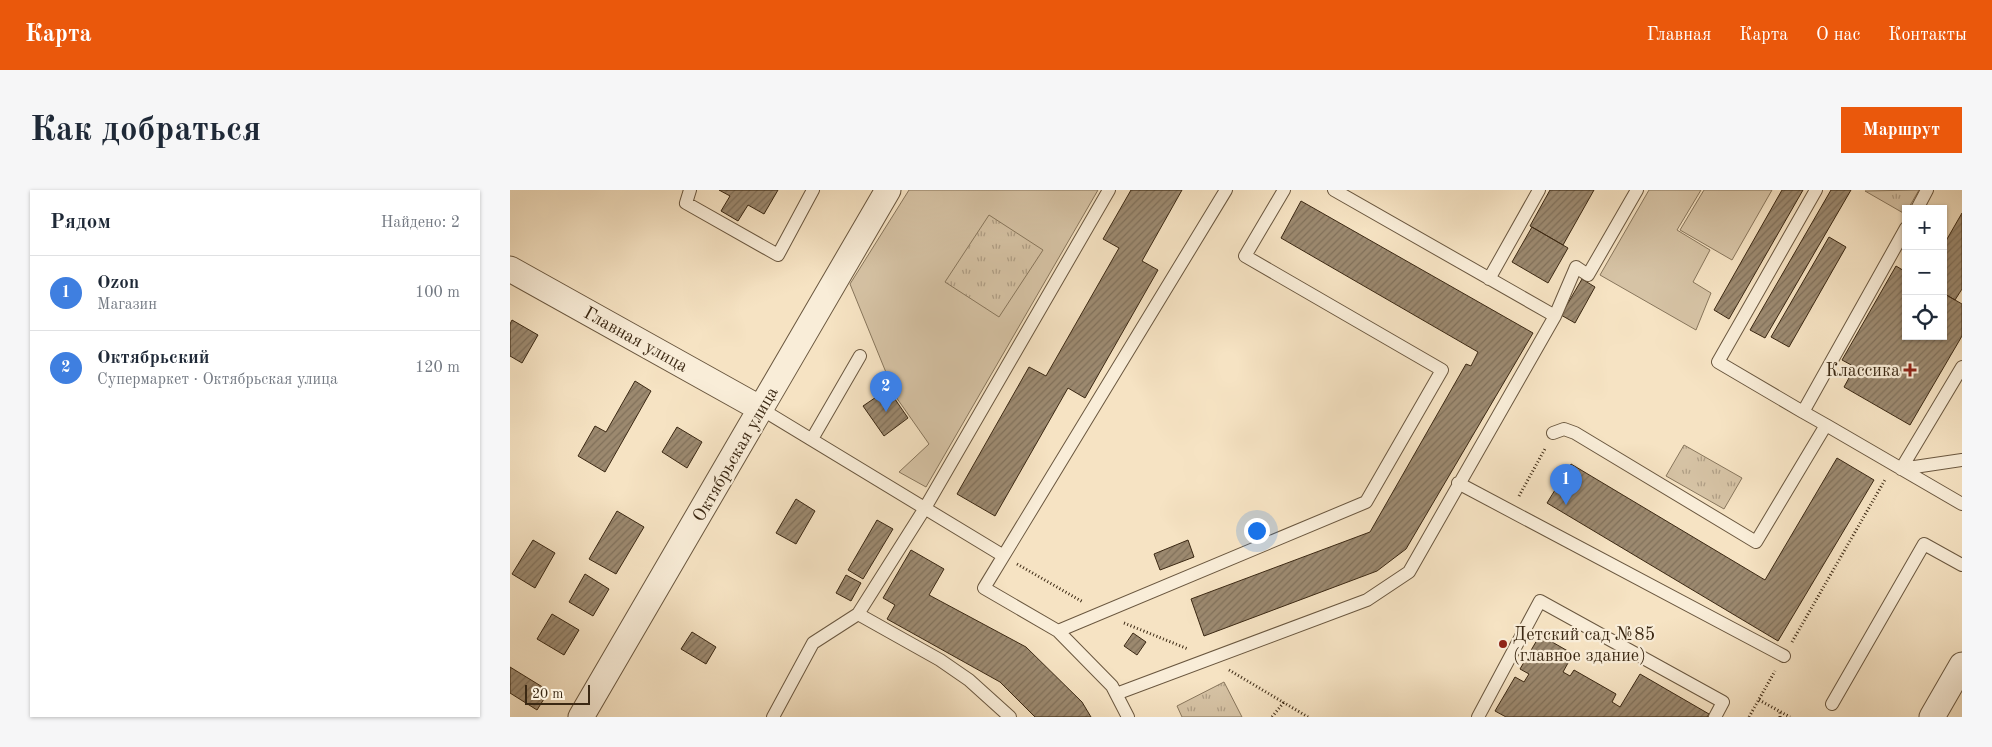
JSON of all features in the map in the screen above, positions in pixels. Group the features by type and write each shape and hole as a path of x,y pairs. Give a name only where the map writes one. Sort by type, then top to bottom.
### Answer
{"street":[{"name":"Октябрьская улица","path":"581,717 888,190"},
{"name":"Главная улица","path":"512,274 761,409"},
{"path":"1932,717 1962,665"}],"lane":[{"path":"690,190 686,203 778,255 813,190"},
{"path":"773,717 813,643 858,614 925,508 1109,190"},
{"path":"1128,717 1112,686 1058,631 984,588 1002,555 1226,190"},
{"path":"1058,631 1366,502 1442,370 1245,256 1284,190"},
{"path":"1334,190 1555,316"},
{"path":"1489,279 1539,190"},
{"path":"1116,694 1367,600 1409,572 1458,483 1555,316 1576,267 1588,275 1637,190"},
{"path":"1816,190 1718,362 1962,504"},
{"path":"1919,205 1927,190"},
{"path":"1803,412 1902,235"},
{"path":"812,439 860,356"},
{"path":"1897,467 1962,367"},
{"path":"761,409 1002,555"},
{"path":"1553,433 1564,429 1575,433 1756,542 1826,425"},
{"path":"1897,467 1962,460"},
{"path":"1458,483 1784,656"},
{"path":"1832,704 1924,544 1962,565"},
{"path":"1478,717 1540,602 1723,702 1715,717"},
{"path":"858,614 940,660 970,680 1010,717"}],"path":[{"path":"1511,511 1553,433"},
{"path":"1749,717 1897,467"},
{"path":"1211,659 1308,717"},
{"path":"1759,700 1790,717"},
{"path":"1272,717 1284,702"},
{"path":"1780,712 1780,717"}],"green space":[{"path":"909,190 1098,190 926,487 899,472 929,444 896,397 850,284"},
{"path":"1649,190 1701,190 1677,230 1710,250 1693,282 1711,293 1696,330 1600,275"},
{"path":"1704,190 1772,190 1732,260 1680,230"},
{"path":"1919,190 1910,205 1902,205 1902,212 1865,191"},
{"path":"989,215 1043,250 999,317 945,282"},
{"path":"1684,445 1742,478 1724,509 1666,476"},
{"path":"1224,682 1242,717 1182,717 1177,706"}],"building":[{"path":"719,190 778,190 764,214 748,205 738,221 721,211 730,196"},
{"path":"1131,190 1182,190 1142,261 1158,270 1085,398 1068,388 995,516 957,494 1029,367 1046,376 1119,248 1103,239"},
{"path":"1550,190 1594,190 1563,245 1530,226"},
{"path":"1782,190 1803,190 1729,319 1714,310"},
{"path":"1831,190 1851,190 1765,338 1750,330"},
{"path":"1301,201 1533,333 1406,549 1377,571 1204,636 1191,599 1370,532 1466,364 1471,366 1478,352 1281,238"},
{"path":"1962,213 1962,289 1955,300 1947,295 1947,239"},
{"path":"1532,227 1568,248 1548,283 1512,262"},
{"path":"1829,237 1846,247 1789,347 1771,337"},
{"path":"1896,266 1902,270 1902,340 1947,340 1947,295 1962,304 1962,336 1910,425 1844,387 1855,367 1842,360"},
{"path":"1582,279 1595,287 1575,323 1561,315"},
{"path":"512,320 538,335 522,363 510,356 510,324"},
{"path":"635,381 651,391 605,472 578,456 595,426 606,432"},
{"path":"888,389 908,418 884,436 863,406"},
{"path":"677,427 702,442 687,468 662,452"},
{"path":"1837,458 1874,480 1778,641 1547,503 1571,464 1765,580"},
{"path":"796,499 815,511 796,544 776,533"},
{"path":"617,511 644,527 616,574 589,559"},
{"path":"877,520 893,529 863,579 848,570"},
{"path":"533,540 555,553 535,588 512,574"},
{"path":"1188,540 1194,557 1160,570 1154,554"},
{"path":"911,550 944,569 929,595 1026,647 1082,702 1091,717 1035,717 1000,682 887,619 895,605 883,598"},
{"path":"585,574 609,589 593,616 569,602"},
{"path":"846,575 861,583 851,601 836,593"},
{"path":"552,614 579,630 564,655 537,639"},
{"path":"692,632 716,647 706,664 681,649"},
{"path":"1133,633 1146,642 1137,655 1124,646"},
{"path":"1540,635 1573,654 1563,672 1570,676 1574,670 1616,694 1612,702 1620,707 1640,674 1709,714 1707,717 1506,717 1495,711 1515,677 1524,682 1529,674 1520,669"},
{"path":"510,667 549,691 537,710 510,693"}],"place":[{"name":"Классика","path":"1910,370"},
{"name":"Октябрьский","path":"886,412"},
{"name":"Ozon","path":"1566,505"},
{"name":"Детский сад №85 (главное здание)","path":"1503,644"}]}
